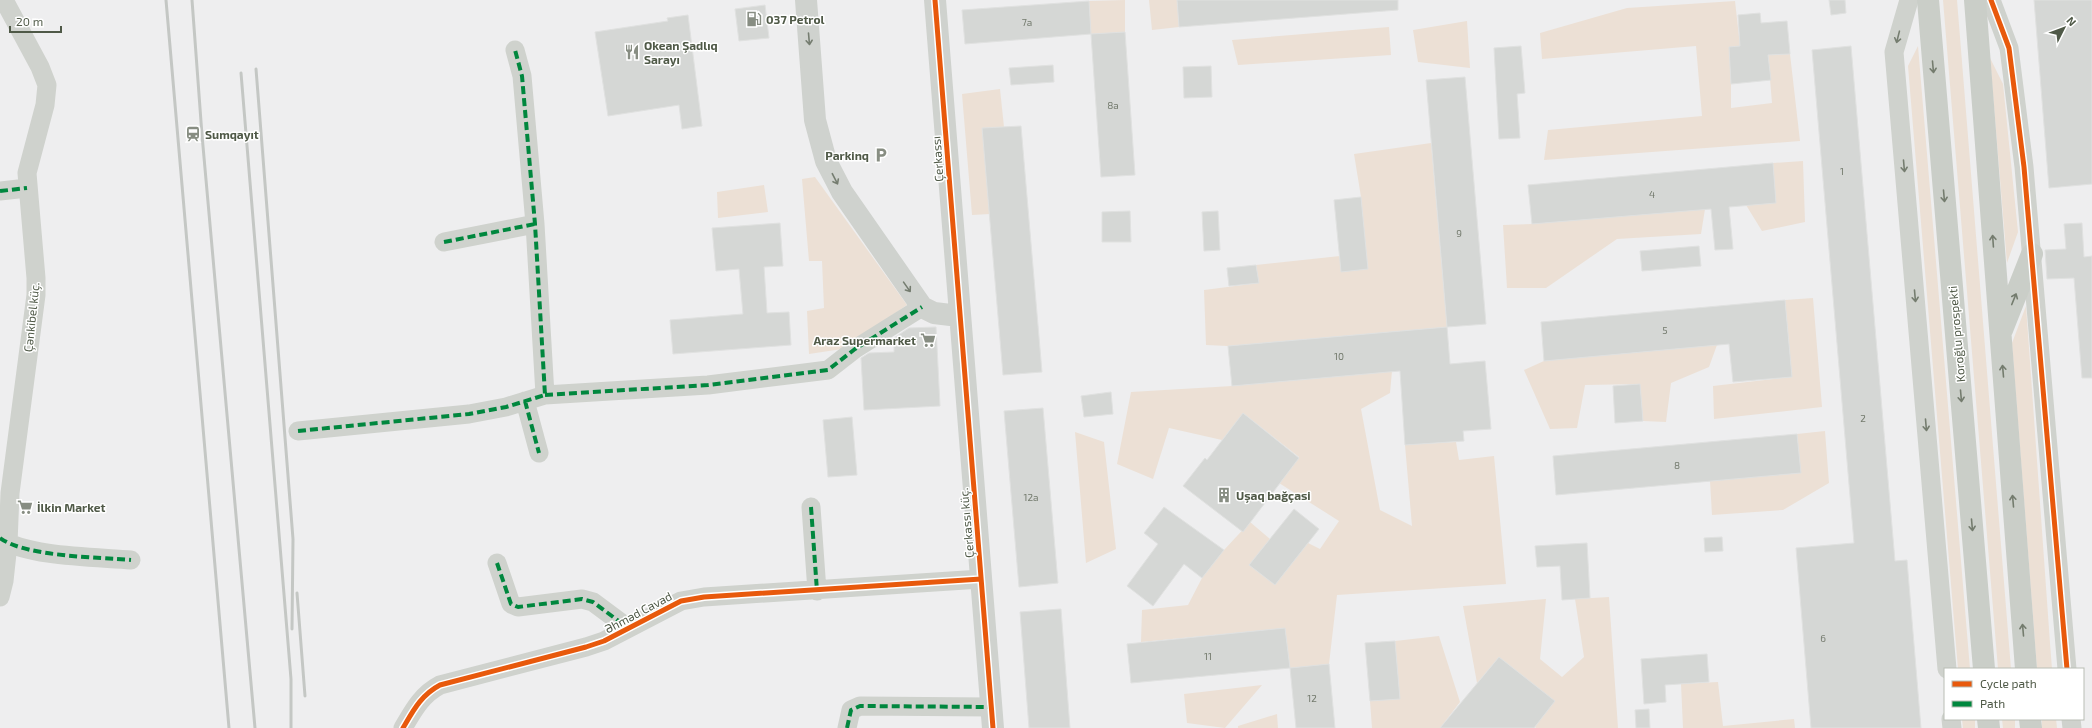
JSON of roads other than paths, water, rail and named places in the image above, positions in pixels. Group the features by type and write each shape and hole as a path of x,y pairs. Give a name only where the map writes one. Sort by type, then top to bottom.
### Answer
{"main road":[{"name":"Koroğlu prospekti","path":"1928,0 1984,668"},
{"path":"1975,0 2026,668"},
{"path":"2000,335 2032,254"}],"street":[{"name":"Çənkibel küç.","path":"0,597 4,582 4,541 36,294 27,173 45,105 47,85 40,67 4,0"},
{"path":"806,0 815,120 826,161 842,192 922,307 934,313 959,316"},
{"name":"Çerkassı","path":"935,0 959,316"},
{"path":"1909,0 1894,52 1947,668"},
{"path":"1991,0 2009,48 2024,167 2067,668"},
{"path":"515,50 522,76 535,224 545,395"},
{"path":"0,191 27,188"},
{"path":"444,242 535,224"},
{"path":"298,431 469,414 545,395 708,385 828,370 855,349 922,307"},
{"name":"Çerkassı küç.","path":"959,316 992,718"},
{"path":"525,401 539,453"},
{"path":"811,507 818,591"},
{"path":"4,541 31,551 131,560"},
{"path":"497,563 510,604 518,607 582,599 593,602 628,628"},
{"name":"Əhməd Cavad","path":"403,728 420,701 429,691 440,685 604,641 681,601 704,597 818,591 981,579"},
{"path":"847,728 851,710 860,706 992,718"}],"railway":[{"path":"166,0 229,728"},
{"path":"192,0 202,135 255,728"},
{"path":"256,69 293,539 292,629"},
{"path":"241,73 291,679 291,728"},
{"path":"297,593 305,696"}],"place":[{"name":"037 Petrol","path":"754,19"},
{"name":"Okean Şadlıq Sarayı","path":"632,52"},
{"name":"Sumqayıt","path":"193,134"},
{"name":"Parkinq","path":"881,155"},
{"name":"Araz Supermarket","path":"928,340"},
{"name":"Uşaq bağçasi","path":"1224,495"},
{"name":"İlkin Market","path":"25,507"}]}
